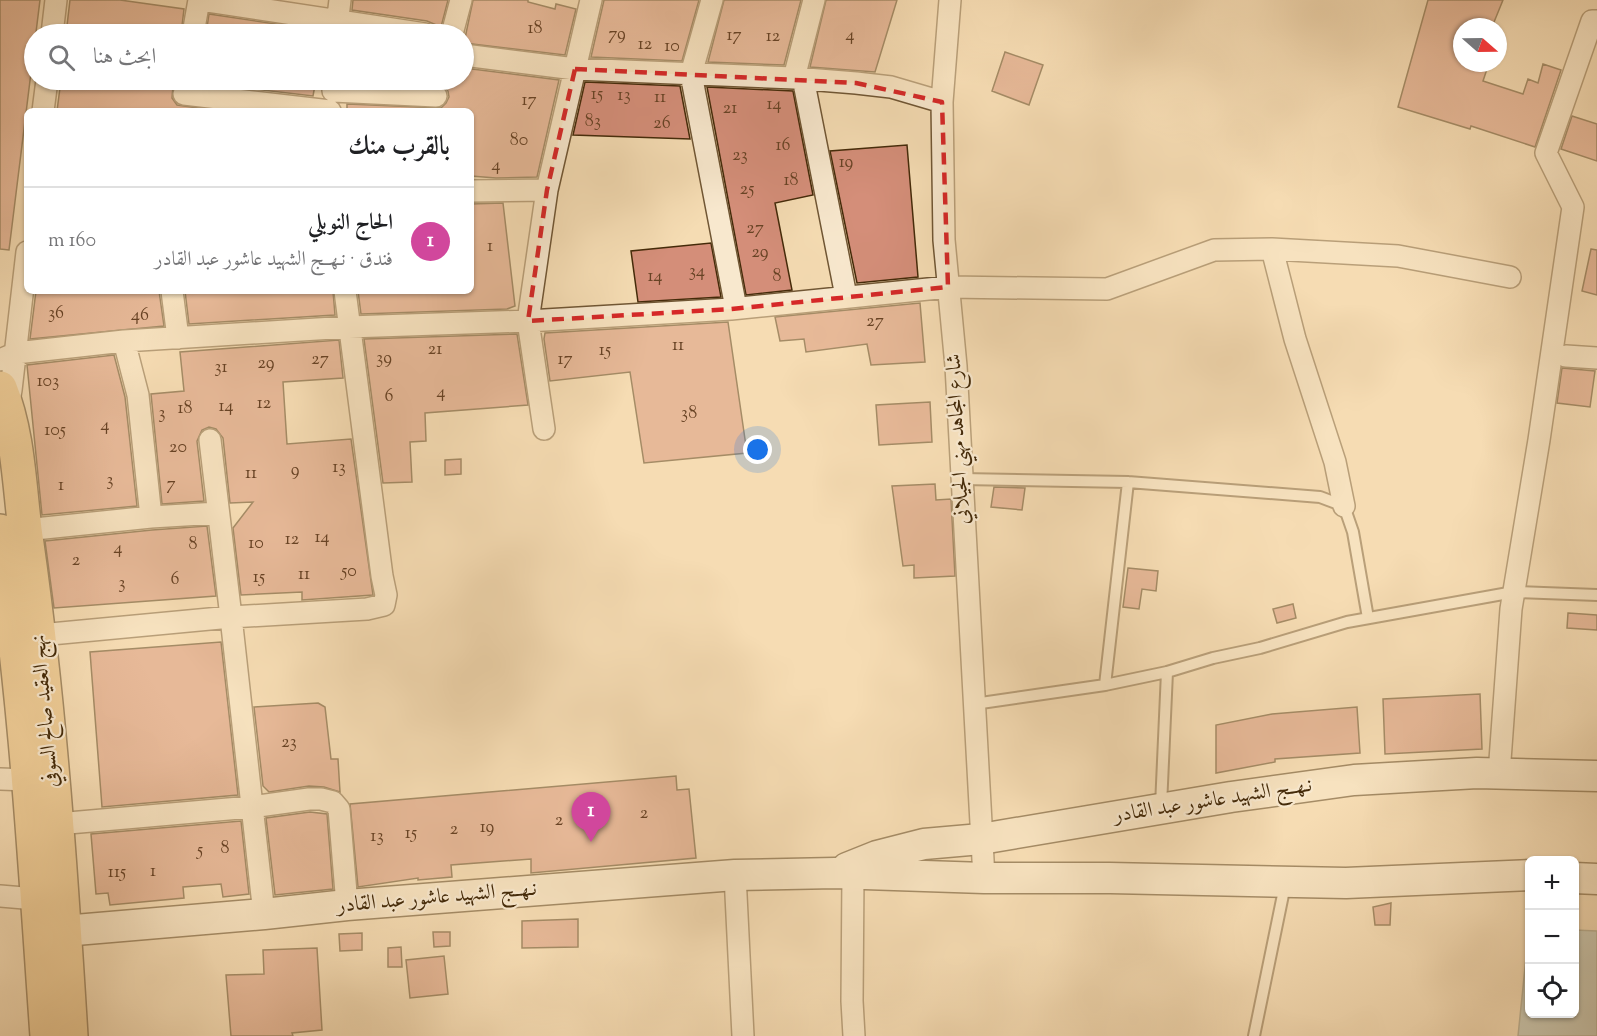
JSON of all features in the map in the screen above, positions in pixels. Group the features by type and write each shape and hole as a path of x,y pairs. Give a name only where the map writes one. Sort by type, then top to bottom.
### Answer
{"main road":[{"name":"نهج العقيد صالح السوفي","path":"2,405 18,465 12,530 18,631 57,824 47,1036"},
{"name":"نهج العقيد صالح السوفي","path":"18,631 10,684 14,780 36,899 52,932 70,1036"},
{"name":"نـهــج الشهيد عاشور عبد القادر","path":"844,873 899,849 924,844 981,839 1161,808 1354,780 1499,774 1597,776"},
{"name":"نـهــج الشهيد عاشور عبد القادر","path":"52,932 347,905 735,875 844,873 984,878 1346,883 1525,875"},
{"path":"1579,878 1597,879"}],"street":[{"path":"53,24 56,0"},
{"path":"195,24 200,0 371,24"},
{"path":"455,24 461,0"},
{"path":"544,429 528,321 547,190 591,0"},
{"path":"712,0 691,74 736,308"},
{"path":"814,0 798,78 846,296"},
{"name":"شارع المجاهد مهني الجيلاني","path":"950,0 942,102 944,240 956,366 984,878"},
{"path":"1499,774 1514,592 1573,207 1546,153 1592,21 1597,21"},
{"path":"474,57 575,69 798,78 891,87 942,102"},
{"path":"43,108 45,90"},
{"path":"183,95 333,98 436,95"},
{"path":"474,191 547,190"},
{"path":"1272,249 1295,339 1335,462 1344,506"},
{"path":"8,357 124,340 349,327 528,321 736,308 948,287 1107,289 1214,250 1272,249 1398,256 1510,277"},
{"path":"2,405 24,269"},
{"path":"172,294 178,338"},
{"path":"18,631 367,609 384,605 386,595 345,294"},
{"path":"124,340 138,395 151,517"},
{"path":"1566,356 1597,358"},
{"path":"210,440 264,914"},
{"path":"12,530 218,513"},
{"path":"57,824 251,807 309,799 333,802 339,809 341,820 347,905"},
{"path":"844,873 854,1036"},
{"path":"735,875 743,1036"},
{"path":"0,896 36,899"}],"lane":[{"path":"962,479 1128,482 1320,497 1344,506 1353,532 1368,618"},
{"path":"1104,685 1128,482"},
{"path":"974,704 1104,685 1167,672 1347,622 1514,592 1597,595"},
{"path":"1161,808 1167,672"},
{"path":"1254,1036 1286,882"}],"highlighted area":[{"path":"575,69 856,83 942,102 948,287 731,309 528,321 547,190"}],"water":[{"path":"1579,930 1597,931 1597,1036 1518,1036 1525,968 1525,1018 1579,1018"}],"building":[{"path":"0,0 40,0 37,24 24,24 24,90 29,90 27,108 24,108 24,129 9,250 0,249"},
{"path":"70,0 120,0 184,9 182,24 67,24"},
{"path":"353,0 448,0 442,24 352,10"},
{"path":"473,0 528,0 528,2 555,9 556,4 576,9 565,55 474,44 474,24 468,24"},
{"path":"604,0 699,0 682,61 591,57"},
{"path":"724,0 801,0 784,65 708,62"},
{"path":"826,0 897,0 875,72 810,67"},
{"path":"1428,0 1503,0 1496,18 1453,18 1453,72 1486,72 1483,81 1523,94 1528,79 1538,83 1543,64 1561,70 1535,147 1471,126 1470,129 1398,107"},
{"path":"209,14 276,24 208,24"},
{"path":"1005,52 1043,65 1029,105 992,91"},
{"path":"474,69 559,80 537,177 474,176 474,108 441,108 449,97 448,91 474,90"},
{"path":"585,82 680,86 690,139 573,135"},
{"path":"707,87 793,91 813,195 775,203 792,290 746,295"},
{"path":"60,90 173,90 172,98 177,105 198,108 57,108"},
{"path":"262,90 314,90 313,96"},
{"path":"347,104 441,108 347,108"},
{"path":"1572,116 1597,124 1597,161 1561,149"},
{"path":"907,145 918,277 857,283 830,151"},
{"path":"503,203 515,306 507,309 361,314 358,294 474,294 474,204"},
{"path":"711,243 721,297 638,302 631,251"},
{"path":"1591,249 1597,250 1597,295 1582,291"},
{"path":"36,294 159,294 164,326 30,339"},
{"path":"185,294 333,294 335,315 189,324"},
{"path":"920,303 925,362 871,365 867,344 806,352 804,339 780,341 775,317"},
{"path":"728,322 747,453 644,463 630,372 550,381 545,333"},
{"path":"517,334 528,405 425,413 426,441 410,442 412,482 383,483 364,339"},
{"path":"339,340 343,378 283,382 287,444 351,439 373,595 302,600 302,592 241,595 233,528 253,502 230,503 223,438 216,429 209,427 202,430 197,441 204,501 162,504 151,394 184,391 180,352"},
{"path":"114,355 125,397 137,506 42,515 27,365"},
{"path":"1562,368 1595,371 1590,407 1557,403"},
{"path":"930,402 932,442 879,445 876,405"},
{"path":"461,459 461,474 445,475 445,460"},
{"path":"935,484 936,500 951,499 955,576 914,578 914,565 903,566 892,486"},
{"path":"994,487 1025,488 1022,510 991,507"},
{"path":"207,526 216,596 54,608 45,541"},
{"path":"1128,568 1158,571 1156,591 1142,589 1139,609 1123,607"},
{"path":"1293,604 1296,618 1277,623 1273,609"},
{"path":"1568,613 1597,615 1597,630 1567,628"},
{"path":"221,642 238,795 102,807 90,652"},
{"path":"1480,694 1482,749 1385,754 1383,699"},
{"path":"318,703 325,707 331,759 338,759 340,792 324,787 309,786 269,792 263,786 254,707"},
{"path":"1357,707 1360,753 1275,759 1275,762 1216,773 1216,725 1272,714"},
{"path":"676,776 677,790 689,789 696,858 531,873 531,859 451,865 452,877 418,880 418,878 358,887 350,804"},
{"path":"310,812 327,814 333,889 275,895 266,818"},
{"path":"241,821 249,894 223,897 221,884 183,887 184,898 110,905 108,893 96,894 91,834"},
{"path":"1391,903 1390,925 1375,925 1373,907"},
{"path":"578,919 578,947 522,948 522,921"},
{"path":"433,932 450,932 450,946 434,947"},
{"path":"362,933 362,950 340,951 339,934"},
{"path":"401,947 402,967 388,967 388,948"},
{"path":"317,948 322,1030 292,1033 293,1036 231,1036 226,975 264,974 263,950"},
{"path":"444,956 448,994 410,998 406,960"}],"place":[{"name":"الحاج النوبلي","path":"591,842"}]}
